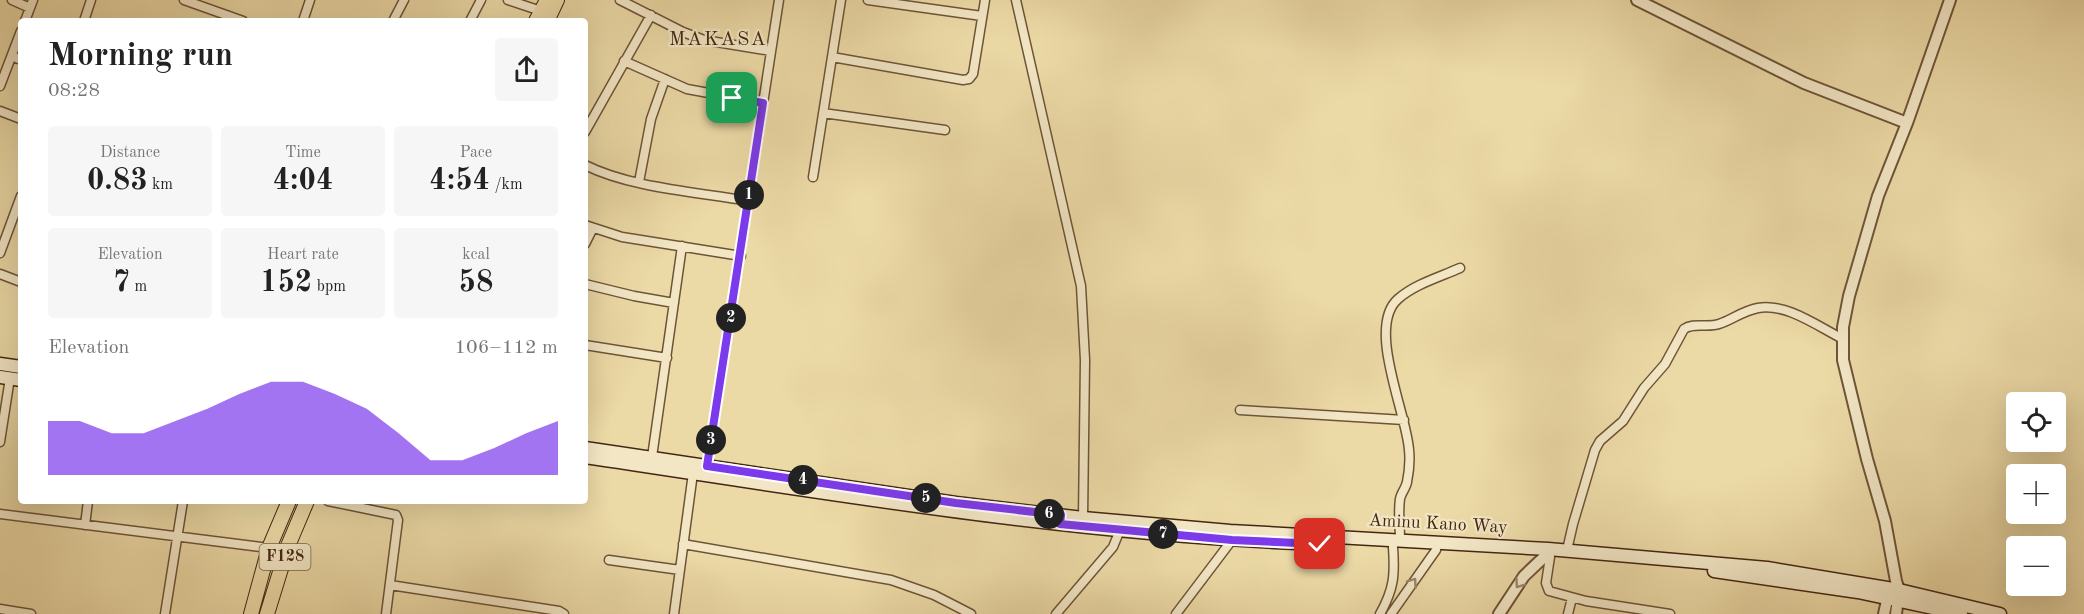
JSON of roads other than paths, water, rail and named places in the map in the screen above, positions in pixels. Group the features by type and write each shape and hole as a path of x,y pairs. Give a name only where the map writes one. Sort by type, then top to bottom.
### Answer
{"main road":[{"path":"542,13 557,0"},
{"path":"0,364 18,367"},
{"name":"Aminu Kano Way","path":"588,448 707,466 730,474"},
{"name":"Aminu Kano Way","path":"588,457 693,473 730,474 924,508 1060,520 1120,530 1232,540 1396,543 1567,550 1767,568 1894,591 2000,614"},
{"name":"F128","path":"251,614 269,548 288,504"},
{"name":"F128","path":"267,614 288,546 306,504"},
{"name":"Aminu Kano Way","path":"1060,520 1083,518 1396,543 1436,550 1698,569 1894,591 1962,614"}],"street":[{"path":"12,0 31,4"},
{"path":"85,18 91,0"},
{"path":"184,0 235,18"},
{"path":"304,18 310,0"},
{"path":"395,18 404,0"},
{"path":"472,18 481,0"},
{"path":"508,0 542,13"},
{"path":"620,0 683,32 704,40 771,51"},
{"path":"707,466 779,0"},
{"path":"813,177 841,0"},
{"path":"871,0 929,4 982,16"},
{"path":"832,57 963,80 969,79 973,74 985,0"},
{"path":"1016,0 1081,286 1085,360 1083,518"},
{"path":"1637,0 1804,83 1907,123"},
{"path":"1896,614 1885,521 1843,360 1843,339 1849,297 1878,196 1907,123 1950,0"},
{"path":"588,127 651,15"},
{"path":"0,86 18,39"},
{"path":"12,56 18,59"},
{"path":"624,61 687,89 763,103"},
{"path":"639,182 651,119 665,79"},
{"path":"0,111 18,118"},
{"path":"823,113 945,130"},
{"path":"588,166 639,182 748,201"},
{"path":"0,253 18,204"},
{"path":"589,226 622,237 741,256"},
{"path":"652,457 682,246"},
{"path":"1380,614 1391,592 1395,574 1400,498 1407,483 1410,450 1389,365 1388,315 1396,300 1410,290 1460,268"},
{"path":"0,274 18,281"},
{"path":"588,285 674,303"},
{"path":"1567,550 1587,475 1598,445 1623,421 1644,388 1665,364 1688,326 1707,327 1758,308 1778,307 1843,339"},
{"path":"588,345 667,358"},
{"path":"0,442 3,404 10,378"},
{"path":"1240,410 1404,420"},
{"path":"674,614 693,473"},
{"path":"85,525 88,504"},
{"path":"165,614 183,504"},
{"path":"343,504 396,515 398,520 386,614"},
{"path":"0,514 269,548"},
{"path":"1056,614 1113,547 1120,530"},
{"path":"1176,614 1232,540"},
{"path":"683,544 891,580 934,595 970,614"},
{"path":"1391,614 1436,550"},
{"path":"1547,557 1546,584 1549,591 1624,610 1670,614"},
{"path":"1499,614 1524,576 1547,557"},
{"path":"609,560 680,570"},
{"path":"390,585 559,611 564,614"},
{"path":"1884,614 1894,591"},
{"path":"1568,614 1572,598"},
{"path":"0,609 31,614"}],"district":[{"name":"MAKASA","path":"718,40"}]}
